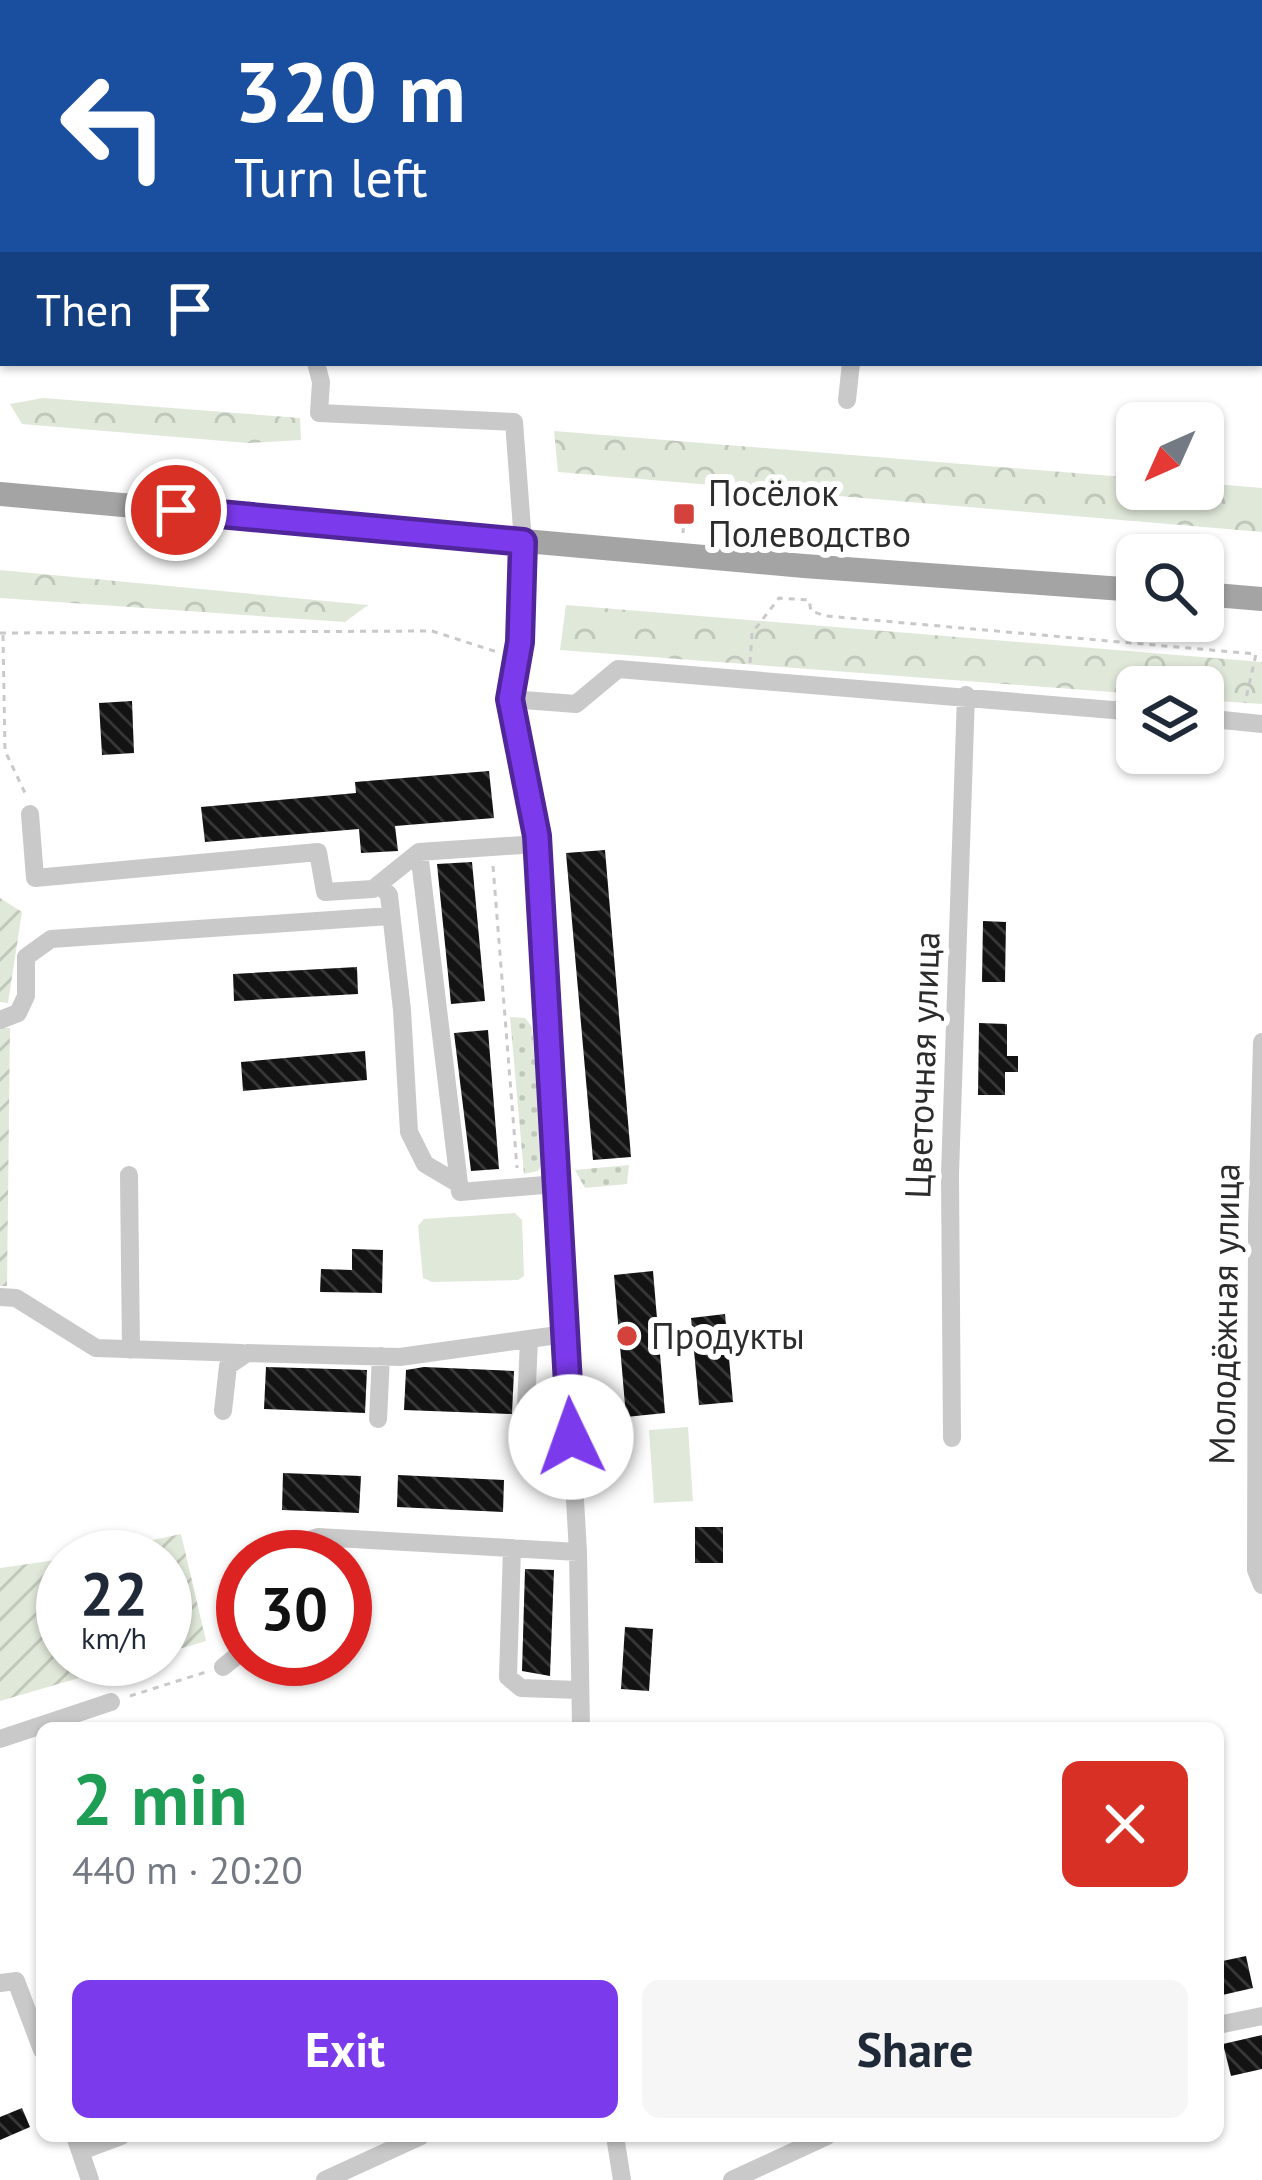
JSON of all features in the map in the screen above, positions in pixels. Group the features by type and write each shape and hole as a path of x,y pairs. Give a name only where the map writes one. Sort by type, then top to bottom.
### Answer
{"main road":[{"path":"0,494 523,542 1116,588"},
{"path":"1224,595 1262,598"}],"street":[{"path":"317,366 319,413 514,422 523,542 520,642 510,699 537,844 578,1552 580,1722"},
{"path":"848,400 851,366"},
{"path":"510,699 576,704 618,669 1116,710"},
{"name":"Цветочная улица","path":"952,1438 950,1174 966,695"},
{"path":"1224,720 1262,724"},
{"path":"30,814 35,878 318,852 325,892 373,889 418,852 537,844"},
{"path":"418,852 460,1192 556,1184"},
{"path":"380,884 389,895 409,1132 425,1164 459,1184"},
{"path":"0,1021 18,1013 26,996 26,957 51,939 390,916"},
{"name":"Молодёжная улица","path":"1262,1042 1256,1478 1256,1570 1262,1585"},
{"path":"129,1175 131,1350"},
{"path":"0,1298 16,1298 96,1348 404,1357 565,1334"},
{"path":"526,1408 529,1340"},
{"path":"223,1412 228,1366 247,1353"},
{"path":"378,1419 381,1355"},
{"path":"372,1540 578,1552"},
{"path":"512,1548 506,1671 510,1681 521,1688 579,1690"},
{"path":"51,1722 111,1702"},
{"path":"0,1739 36,1727"},
{"path":"0,1983 16,1982 36,2034"},
{"path":"1224,2024 1262,2016"},
{"path":"325,2180 408,2142"},
{"path":"616,2142 622,2180"},
{"path":"732,2180 814,2142"},
{"path":"78,2144 90,2180"}],"path":[{"path":"750,679 752,633 769,610 779,598 809,600 811,611 826,616 1256,654 1240,722"},
{"path":"30,814 25,790 5,752 1,633 432,631 500,653 520,642"},
{"path":"491,847 518,1187"},
{"path":"111,1702 216,1669"}],"green space":[{"path":"43,398 300,418 301,440 248,443 22,424 10,404"},
{"path":"554,431 1116,476 1116,510 1224,510 1224,485 1262,488 1262,532 558,472"},
{"path":"0,570 368,605 345,622 0,598"},
{"path":"566,605 1262,662 1262,704 1224,701 1224,666 1116,666 1116,692 560,650"},
{"path":"0,898 22,912 8,1003 0,1002"},
{"path":"510,1017 525,1018 532,1027 543,1163 538,1171 524,1174"},
{"path":"0,1028 10,1028 7,1286 0,1286"},
{"path":"629,1165 627,1184 585,1188 575,1170"},
{"path":"515,1213 522,1220 524,1276 518,1280 432,1282 423,1278 418,1226 424,1219"},
{"path":"688,1427 693,1501 654,1503 649,1430"},
{"path":"36,1563 36,1686 51,1686 0,1701 0,1568"},
{"path":"192,1581 206,1641 192,1645"}],"building":[{"path":"132,701 134,753 102,755 99,703"},
{"path":"489,771 494,818 395,826 398,851 361,853 359,829 205,842 201,807 356,793 355,782"},
{"path":"605,850 631,1157 593,1160 566,853"},
{"path":"472,862 485,1001 451,1004 437,864"},
{"path":"983,921 1006,922 1005,982 982,982"},
{"path":"357,967 358,994 234,1001 233,974"},
{"path":"979,1023 1007,1024 1007,1056 1018,1056 1018,1072 1005,1072 1005,1095 978,1095"},
{"path":"488,1030 499,1169 471,1171 454,1033"},
{"path":"365,1051 367,1080 243,1091 241,1062"},
{"path":"352,1249 383,1250 382,1293 320,1292 321,1269 352,1270"},
{"path":"653,1271 665,1413 626,1417 614,1275"},
{"path":"725,1314 733,1402 699,1405 691,1318"},
{"path":"266,1367 367,1370 365,1413 264,1409"},
{"path":"406,1370 514,1371 512,1414 404,1410"},
{"path":"283,1473 361,1476 359,1513 282,1510"},
{"path":"398,1475 504,1480 503,1512 397,1507"},
{"path":"695,1527 723,1527 723,1563 695,1563"},
{"path":"525,1569 554,1570 550,1676 522,1671"},
{"path":"625,1627 653,1629 649,1691 621,1689"},
{"path":"1246,1956 1253,1988 1224,1995 1224,1961"},
{"path":"1262,2035 1262,2069 1231,2076 1224,2044"},
{"path":"22,2108 30,2127 0,2140 0,2117"}],"place":[{"name":"Посёлок Полеводство","path":"684,514"},
{"name":"Продукты","path":"627,1336"}],"route":[{"path":"176,510 523,542 520,642 510,699 537,836 571,1437"}]}
